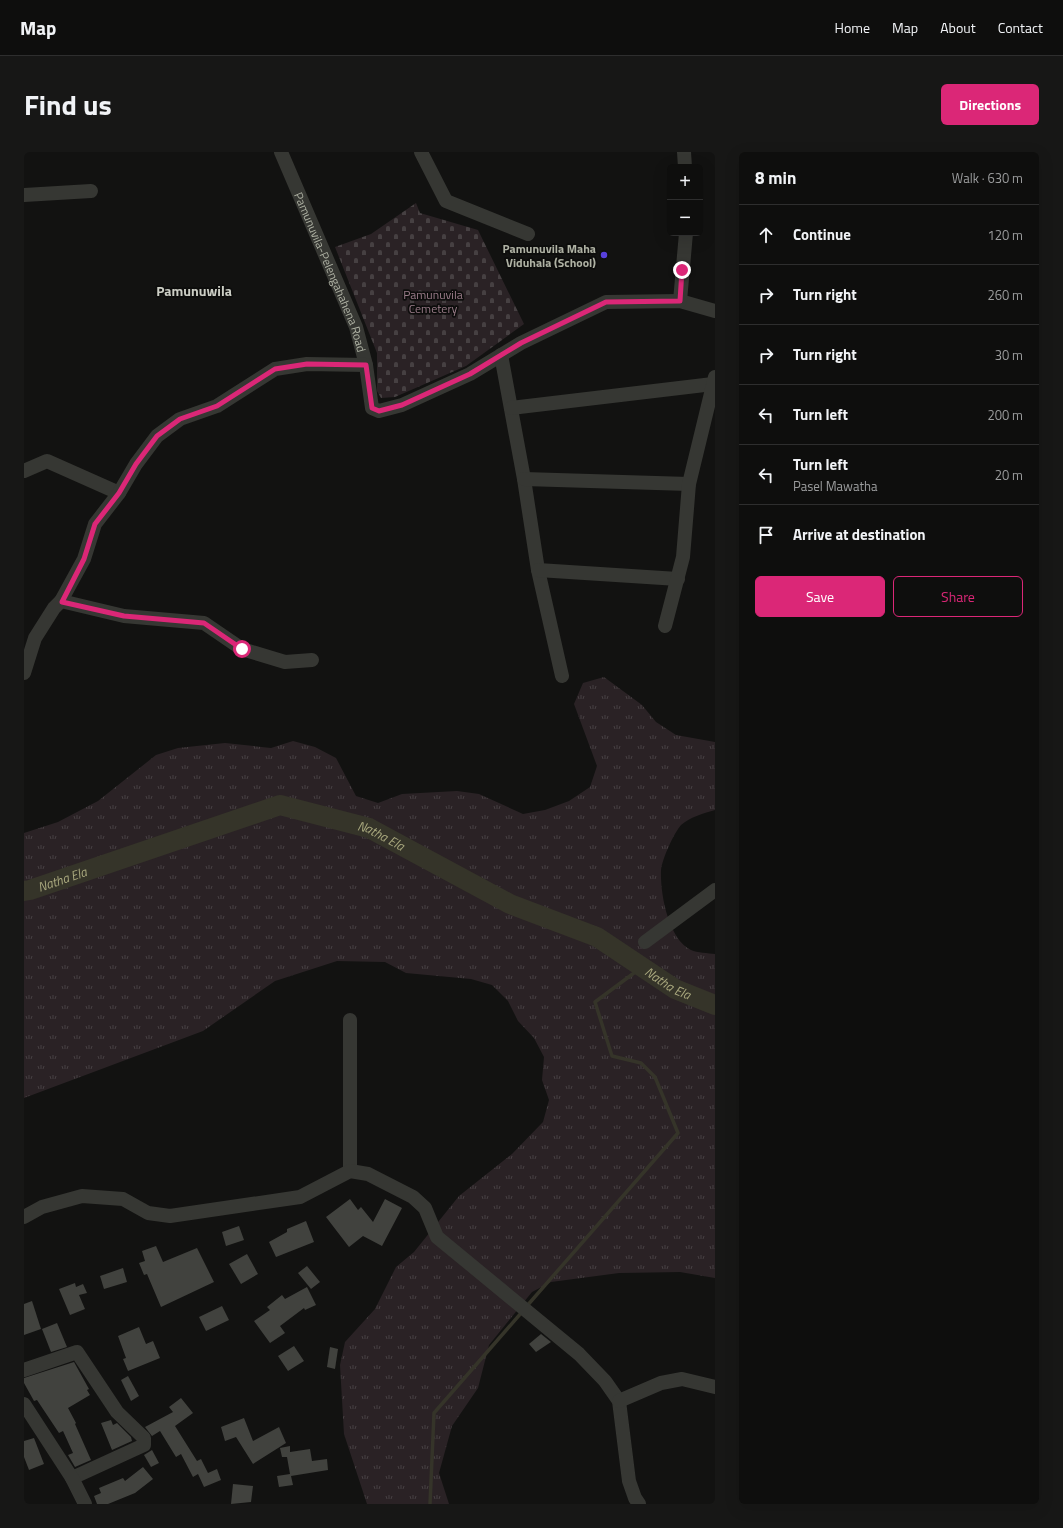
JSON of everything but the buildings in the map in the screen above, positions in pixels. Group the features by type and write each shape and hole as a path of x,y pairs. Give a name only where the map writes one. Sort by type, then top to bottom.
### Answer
{"street":[{"name":"Pamunuvila-Pelengahahena Road","path":"281,152 356,327 366,365 372,408 379,411 402,405 470,374 521,343 606,302 680,301 715,311"},
{"path":"420,152 446,201 528,234"},
{"path":"684,152 685,164"},
{"path":"24,195 92,191"},
{"path":"680,301 686,236"},
{"path":"501,355 524,479 538,570 562,676"},
{"path":"24,673 35,638 54,608 62,602 84,559 95,524 119,493 136,464 157,436 180,419 217,406 275,369 307,364 366,365"},
{"path":"511,408 714,381 689,484 683,557 665,626"},
{"path":"24,470 47,461 119,493"},
{"path":"524,479 689,484"},
{"path":"538,570 678,579"},
{"path":"62,602 124,616 204,623 242,649 285,662 312,660"},
{"path":"645,942 715,890"},
{"path":"350,1020 350,1171"},
{"path":"24,1217 42,1207 82,1196 123,1199 148,1212 170,1216 300,1197 350,1171 368,1174 413,1197 426,1208 437,1237 579,1354 605,1381 619,1401 629,1481 638,1504"},
{"path":"24,1370 77,1352 117,1412 144,1438 144,1445 72,1478"},
{"path":"619,1401 661,1383 682,1379 715,1387"},
{"path":"24,1404 72,1478 85,1504"}],"green space":[{"name":"Pamunuvila Cemetery","path":"416,203 420,213 478,230 524,324 466,366 395,397 381,398 377,391 377,353 335,247 371,234"},
{"path":"604,677 642,705 656,722 676,735 715,742 715,810 702,814 681,825 669,846 664,859 661,870 661,880 664,903 671,926 676,936 691,950 715,954 715,1278 680,1272 619,1273 551,1282 532,1292 489,1345 478,1388 452,1426 439,1473 449,1504 367,1504 344,1434 340,1365 345,1342 375,1309 396,1267 414,1252 459,1196 512,1154 543,1122 549,1100 542,1080 544,1057 534,1038 518,1021 508,1001 492,985 471,979 406,973 385,962 337,961 275,981 203,1031 24,1098 24,833 58,822 98,801 156,755 178,748 225,743 271,748 293,741 315,747 336,758 356,796 378,803 402,794 457,791 479,794 523,814 545,810 569,801 590,787 597,766 574,704 583,683"}],"waterway":[{"name":"Natha Ela","path":"24,891 280,805 369,828 510,904 597,937 675,989 715,1005"},
{"path":"526,1307 678,1133 655,1077 641,1063 612,1056 595,1002 642,967"},
{"path":"430,1504 434,1413 522,1312"}],"place":[{"name":"Pamunuvila Maha Viduhala (School)","path":"604,255"}],"district":[{"name":"Pamunuwila","path":"194,290"}],"route":[{"path":"242,649 204,623 124,616 62,602 84,559 95,524 119,493 136,464 157,436 180,419 217,406 251,386 275,369 307,364 366,365 372,408 379,411 402,405 470,374 521,343 606,302 680,301 682,270"}]}
